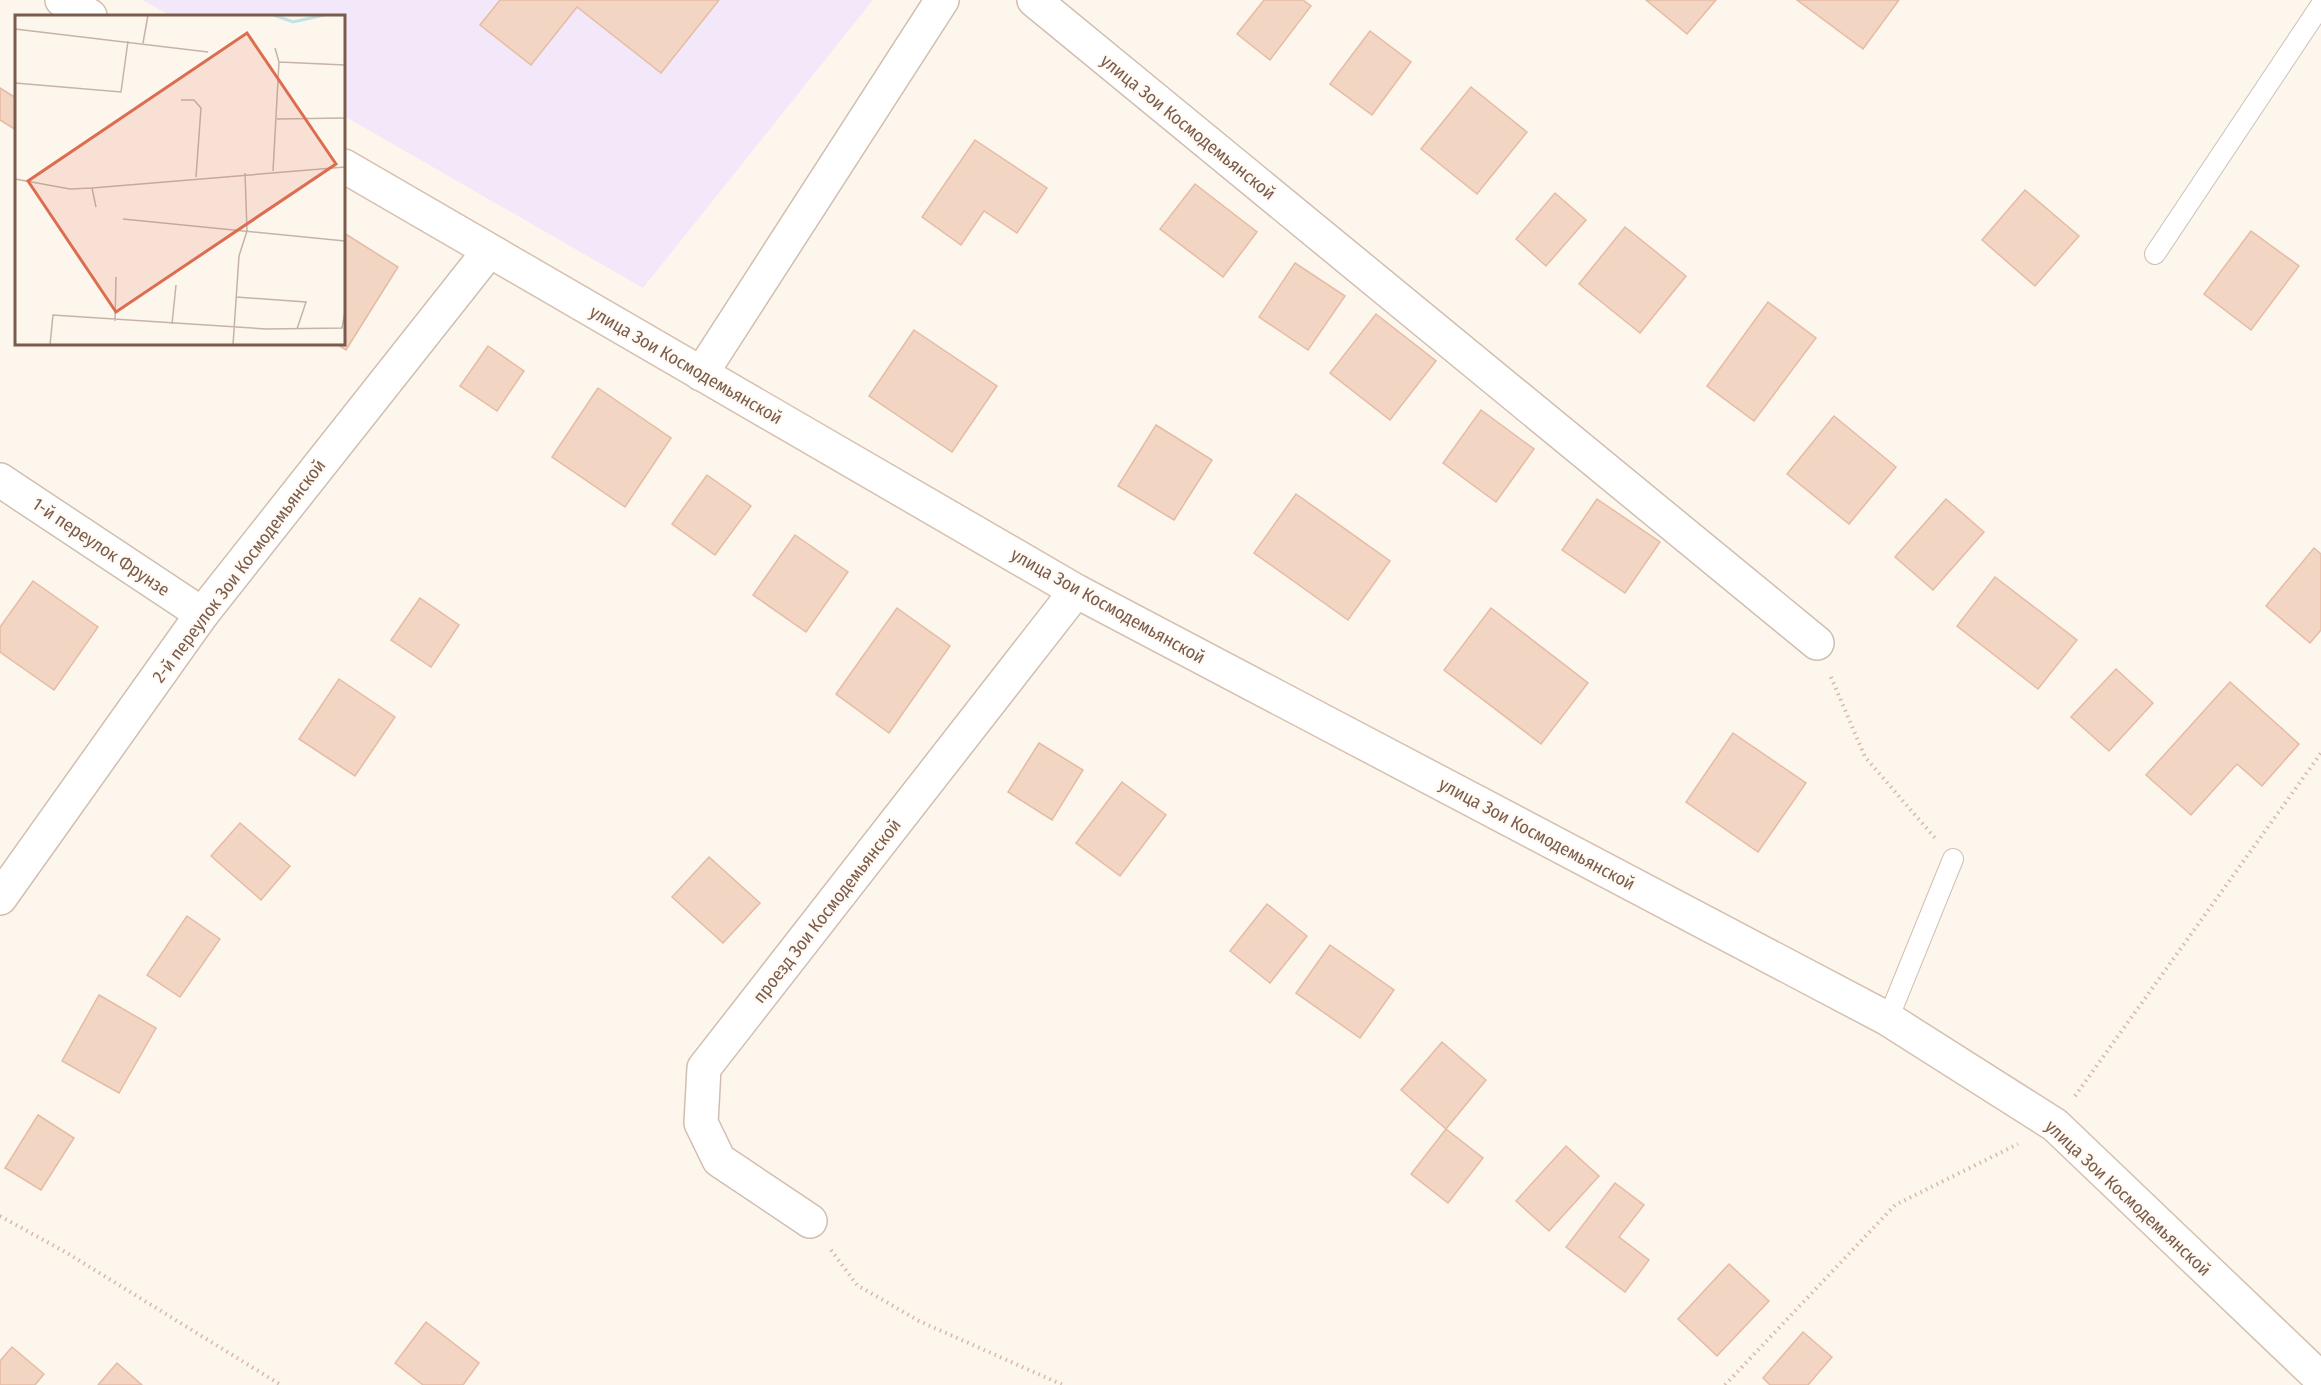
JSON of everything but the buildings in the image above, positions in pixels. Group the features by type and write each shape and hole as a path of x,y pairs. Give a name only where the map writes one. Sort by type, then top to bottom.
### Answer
{"street":[{"path":"62,0 88,15"},
{"path":"701,374 942,0"},
{"name":"улица Зои Космодемьянской","path":"1034,0 1817,643"},
{"name":"улица Зои Космодемьянской","path":"345,166 1077,591 1888,1019 2055,1125 2321,1379"},
{"name":"2-й переулок Зои Космодемьянской","path":"0,898 202,614 489,251"},
{"name":"1-й переулок Фрунзе","path":"0,480 202,614"},
{"name":"проезд Зои Космодемьянской","path":"810,1221 719,1160 701,1123 704,1068 1077,591"}],"lane":[{"path":"2155,254 2321,5"},
{"path":"1888,1019 1953,860"}],"path":[{"path":"1817,643 1865,757 1953,860"},
{"path":"0,1216 67,1253 281,1385"},
{"path":"810,1221 857,1285 919,1321 1063,1385"}],"shaded area":[{"path":"142,0 873,0 643,288 345,117 345,15 169,15"}]}
